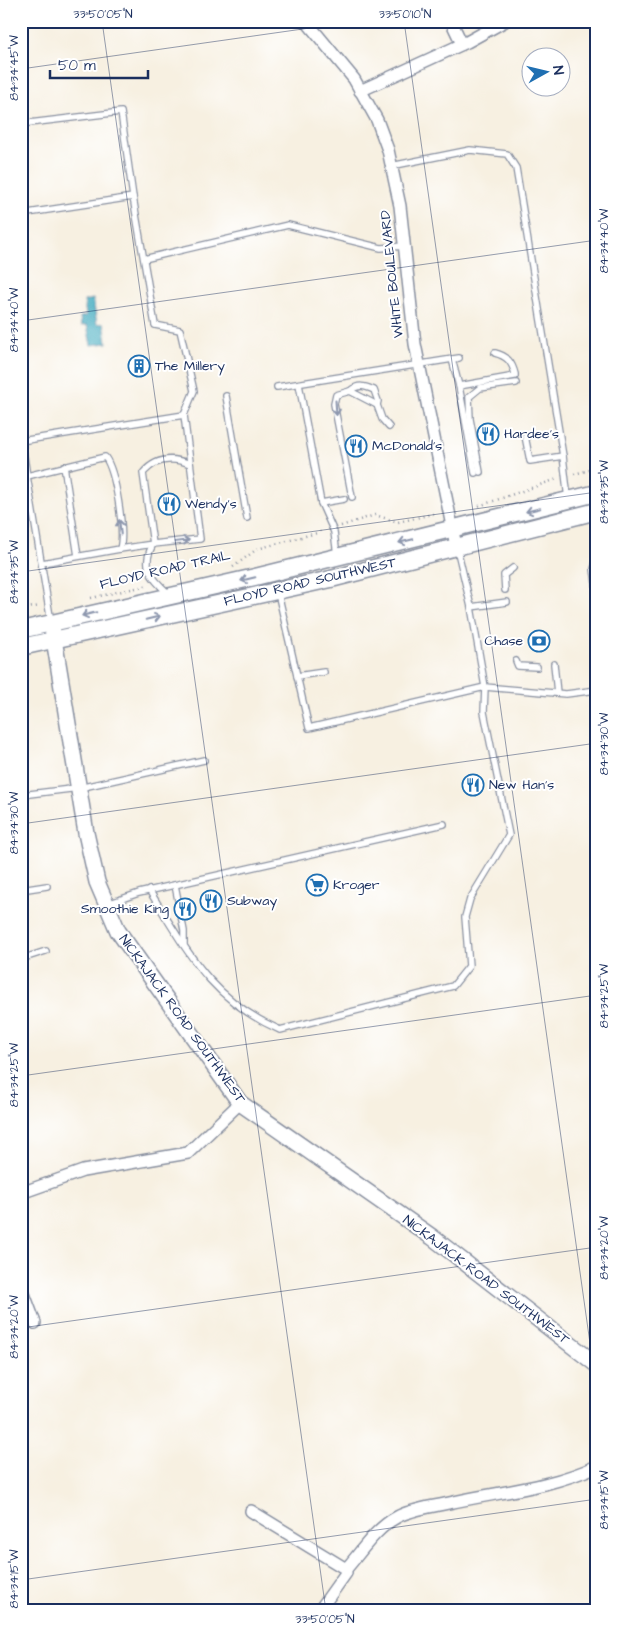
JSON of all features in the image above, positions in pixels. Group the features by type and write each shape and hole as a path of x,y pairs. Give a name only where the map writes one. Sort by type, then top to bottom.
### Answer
{"main road":[{"name":"FLOYD ROAD SOUTHWEST","path":"21,630 337,558 597,494"},
{"name":"FLOYD ROAD SOUTHWEST","path":"21,647 278,591 597,511"}],"street":[{"name":"WHITE BOULEVARD","path":"306,21 354,79 376,120 391,166 400,206 415,344 456,546"},
{"path":"451,21 462,44"},
{"path":"360,91 462,44 505,21"},
{"name":"NICKAJACK ROAD SOUTHWEST","path":"52,623 86,833 95,874 118,931 240,1103 432,1237 597,1365"},
{"path":"21,1193 83,1171 188,1153 240,1103"},
{"path":"21,1286 35,1323"},
{"path":"319,1611 346,1573 346,1569 380,1530 397,1518 421,1509 489,1494 538,1486 575,1476 597,1466"},
{"path":"251,1510 346,1569"}],"lane":[{"path":"21,124 121,112 133,197 155,325 180,330 194,391 184,415 200,539 120,549 42,563"},
{"path":"391,166 470,150 507,154 516,168 563,456 568,501"},
{"path":"21,214 133,197"},
{"path":"144,259 288,225 380,248 404,246"},
{"path":"459,386 515,375 509,360 504,355 495,353"},
{"path":"277,387 455,358 477,472 469,397 480,388 516,384"},
{"path":"299,384 321,503 333,529 337,558"},
{"path":"352,497 334,404 336,395 350,391 358,386 367,386 374,390 382,419 389,427"},
{"path":"350,391 377,406"},
{"path":"226,396 247,518"},
{"path":"52,623 24,477 22,439 184,415"},
{"path":"525,436 530,461 563,456"},
{"path":"24,477 105,457 108,461 120,521 122,542 120,549"},
{"path":"171,596 157,583 148,567 147,555 153,544 143,473 152,463 178,459 190,464"},
{"path":"64,466 78,556"},
{"path":"321,503 344,499"},
{"path":"150,890 195,964 221,994 262,1022 280,1030 452,986 469,966 465,916 470,899 509,835 484,712 485,687 471,608 456,546"},
{"path":"597,559 594,569 597,591"},
{"path":"505,590 504,575 513,568"},
{"path":"278,591 309,728 485,687 557,693 597,690"},
{"path":"471,608 507,602"},
{"path":"516,661 518,666 524,668 537,667"},
{"path":"554,664 557,693"},
{"path":"297,676 324,672"},
{"path":"21,796 79,788 204,760"},
{"path":"107,904 150,890 444,824"},
{"path":"175,885 184,931 184,946"},
{"path":"21,890 47,886"},
{"path":"21,958 46,951"}],"path":[{"path":"473,508 566,476 597,468"},
{"name":"FLOYD ROAD TRAIL","path":"224,569 234,566 257,549 333,529 375,515 398,522 450,510"},
{"name":"FLOYD ROAD TRAIL","path":"87,600 95,596 157,583"},
{"path":"21,609 48,605"}],"water":[{"path":"93,299 97,324 104,323 107,343 91,345 87,325 81,326 80,317 86,316 84,301"}],"place":[{"name":"The Millery","path":"139,366"},
{"name":"Hardee's","path":"488,434"},
{"name":"McDonald's","path":"356,446"},
{"name":"Wendy's","path":"169,504"},
{"name":"Chase","path":"539,641"},
{"name":"New Han's","path":"473,785"},
{"name":"Kroger","path":"317,885"},
{"name":"Subway","path":"211,901"},
{"name":"Smoothie King","path":"185,909"}]}
